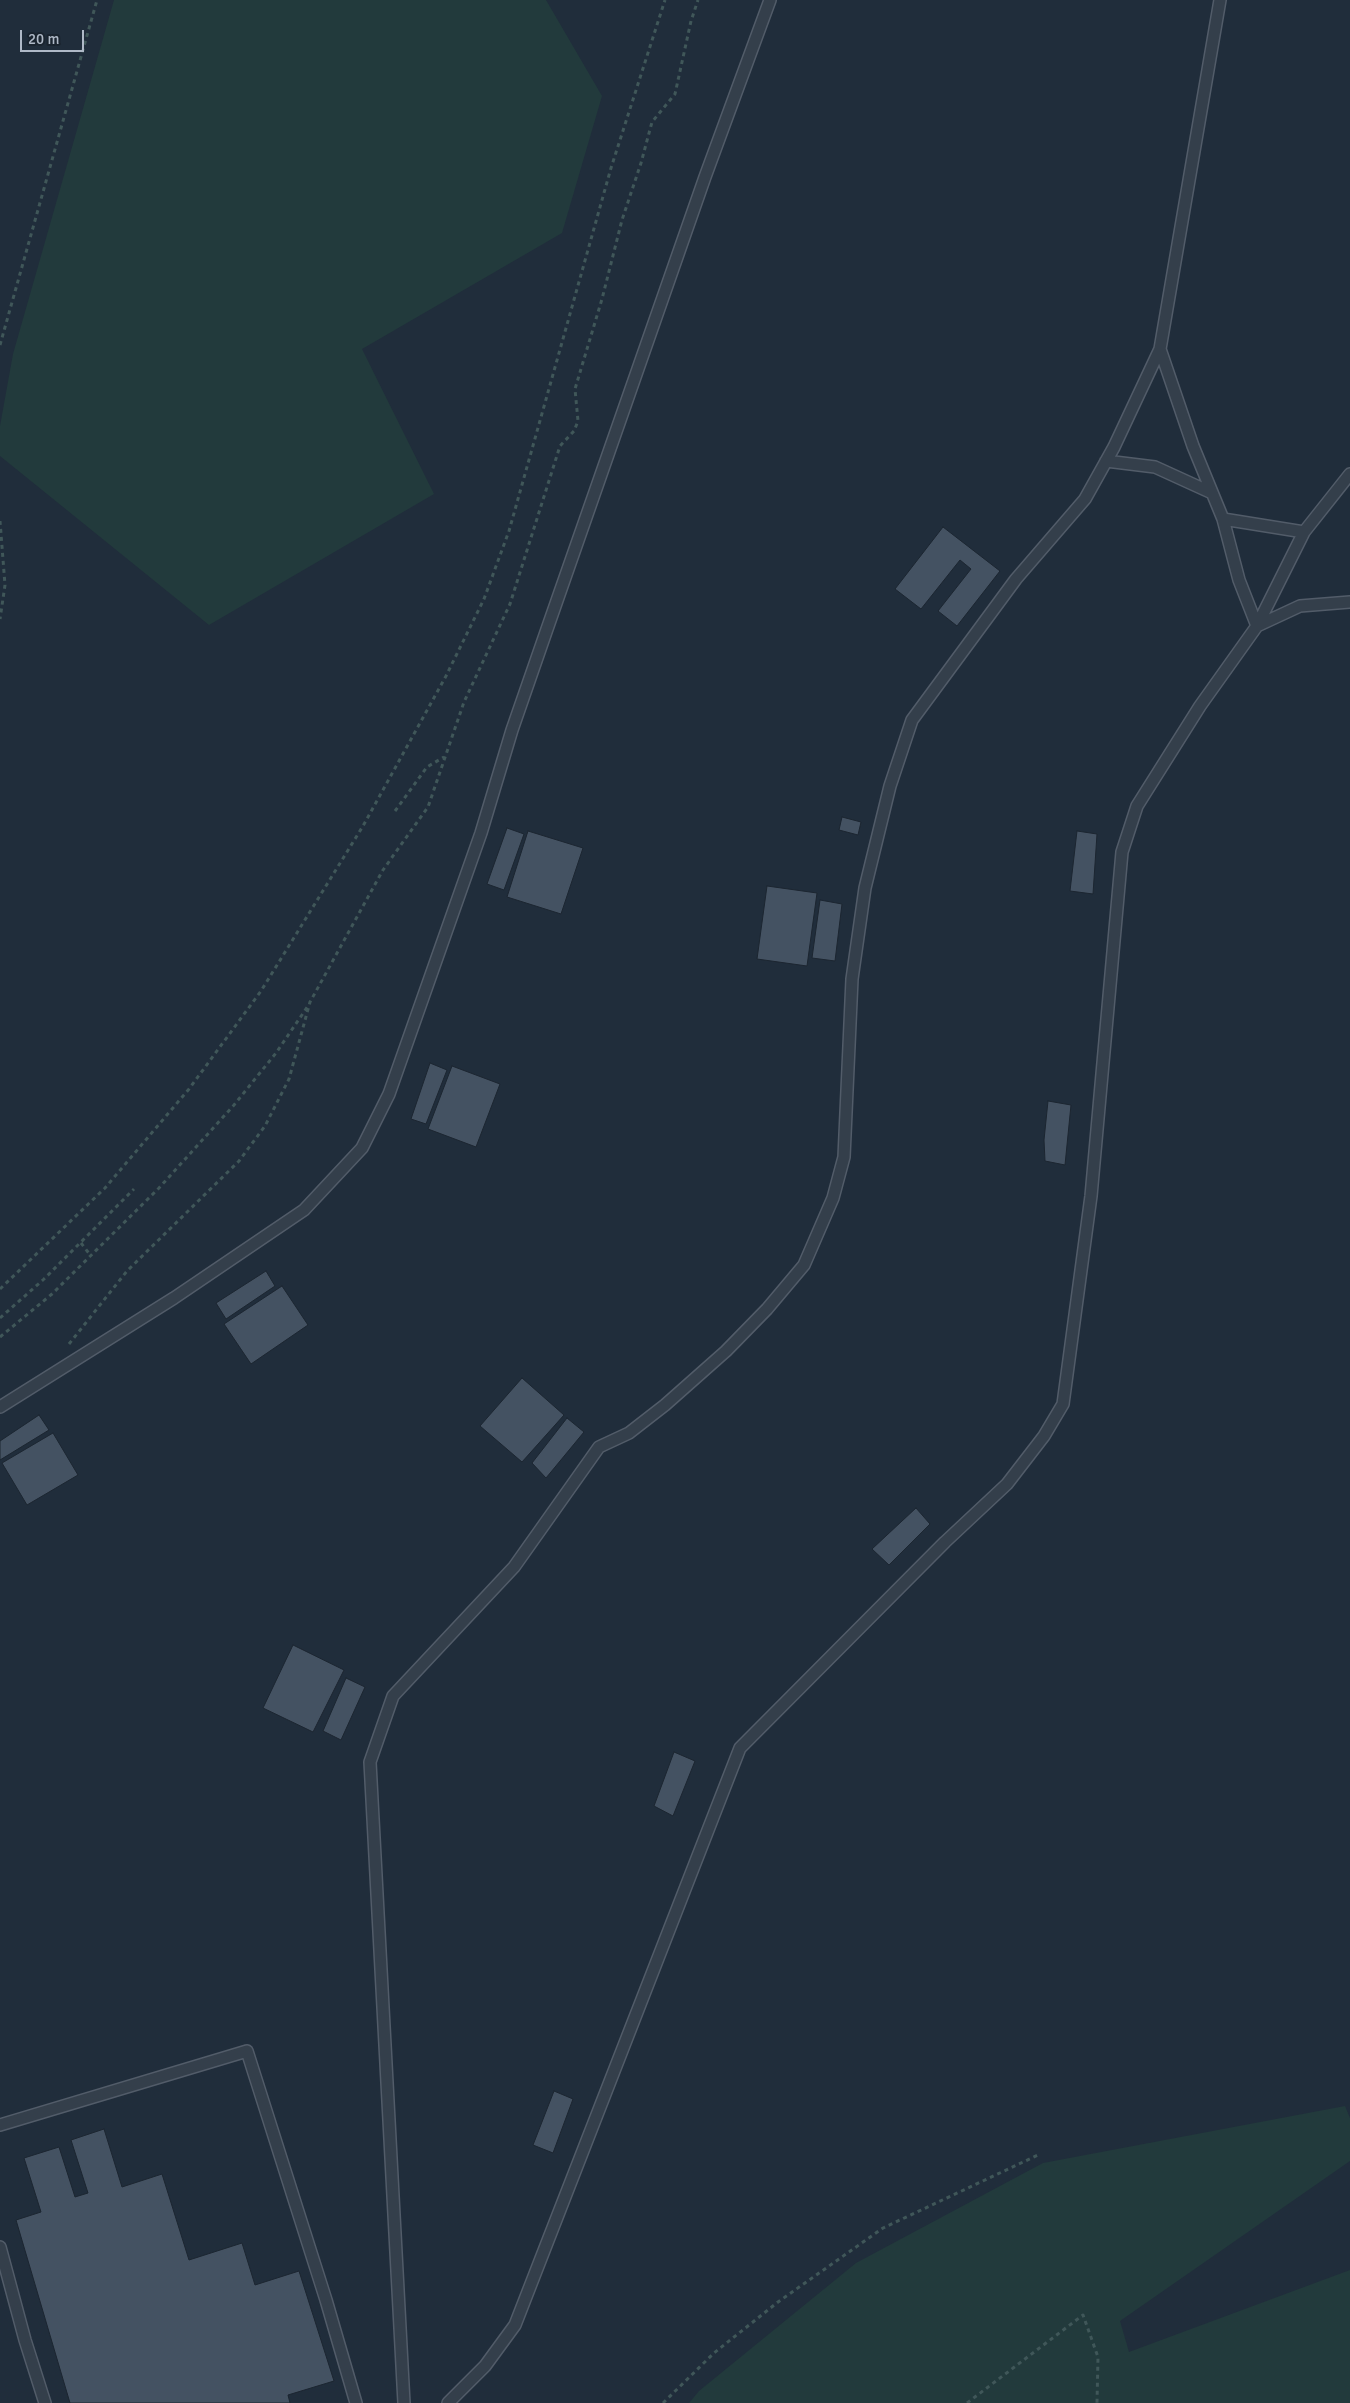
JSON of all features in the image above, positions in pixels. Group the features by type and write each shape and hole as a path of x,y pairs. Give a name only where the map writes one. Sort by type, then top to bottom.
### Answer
{"lane":[{"path":"0,1406 174,1298 304,1210 362,1148 389,1094 481,833 512,730 546,632 705,177 770,0"},
{"path":"404,2403 370,1762 393,1696 514,1567 599,1447 629,1433 726,1351 767,1309 804,1265 833,1198 844,1157 852,980 866,888 890,786 912,720 1016,579 1085,499 1106,461 1160,349 1220,0"},
{"path":"1160,349 1193,446 1222,519 1239,580 1257,626"},
{"path":"1106,461 1155,468 1212,493"},
{"path":"448,2403 485,2366 515,2325 740,1748 946,1542 1007,1484 1044,1436 1063,1404 1091,1196 1122,852 1137,806 1200,706 1257,626 1304,532 1350,474"},
{"path":"1222,519 1304,532"},
{"path":"1257,626 1300,606 1350,602"},
{"path":"0,2124 246,2051 326,2300 356,2403"},
{"path":"0,2247 25,2340 45,2403"}],"path":[{"path":"0,344 97,0"},
{"path":"0,1289 105,1188 190,1090 261,992 363,826 446,676 484,599 509,531 611,168 666,0"},
{"path":"0,1337 52,1294 122,1226 234,1106 276,1054 310,1002 383,870 428,807 464,702 510,604 560,446 574,431 578,421 575,389 602,299 622,220 652,122 675,94 691,21 698,0"},
{"path":"0,521 5,585 0,619"},
{"path":"395,811 427,767 444,756"},
{"path":"67,1347 127,1270 240,1161 265,1126 289,1079 310,1002"},
{"path":"0,1318 81,1243 134,1189"},
{"path":"81,1243 91,1256"},
{"path":"664,2403 714,2353 778,2302 883,2228 1038,2155"},
{"path":"967,2403 1083,2315 1098,2357 1097,2403"}],"green space":[{"path":"114,0 546,0 602,96 562,233 362,349 434,494 209,625 0,456 0,426 13,354"},
{"path":"1345,2106 1350,2118 1350,2161 1120,2321 1129,2352 1350,2270 1350,2403 689,2403 699,2391 856,2263 1043,2163"}],"building":[{"path":"943,527 1000,571 957,626 938,611 971,569 960,560 921,609 895,589"},
{"path":"842,817 861,822 858,835 839,830"},
{"path":"507,828 524,834 504,890 487,884"},
{"path":"528,831 583,848 561,914 507,897"},
{"path":"1077,831 1097,834 1093,894 1070,891"},
{"path":"767,886 817,893 807,966 757,959"},
{"path":"820,900 842,904 835,961 812,958"},
{"path":"430,1063 447,1070 426,1124 411,1119"},
{"path":"452,1066 500,1084 476,1147 428,1129"},
{"path":"1048,1101 1071,1105 1065,1165 1045,1161 1044,1140"},
{"path":"266,1271 275,1286 226,1319 216,1303"},
{"path":"282,1286 308,1325 251,1364 224,1324"},
{"path":"522,1378 564,1415 522,1462 480,1426"},
{"path":"39,1415 49,1430 0,1460 0,1441"},
{"path":"567,1418 584,1432 546,1478 532,1463"},
{"path":"53,1433 78,1475 27,1505 2,1463"},
{"path":"916,1508 930,1524 889,1565 872,1549"},
{"path":"293,1645 344,1670 313,1732 263,1708"},
{"path":"346,1678 365,1687 341,1740 323,1731"},
{"path":"674,1752 695,1761 673,1816 654,1806"},
{"path":"554,2091 573,2099 553,2153 533,2145"},
{"path":"104,2129 122,2187 162,2174 189,2260 242,2243 255,2285 299,2271 334,2381 288,2395 290,2403 70,2403 16,2220 41,2212 24,2158 59,2147 75,2197 88,2193 71,2140"}]}
